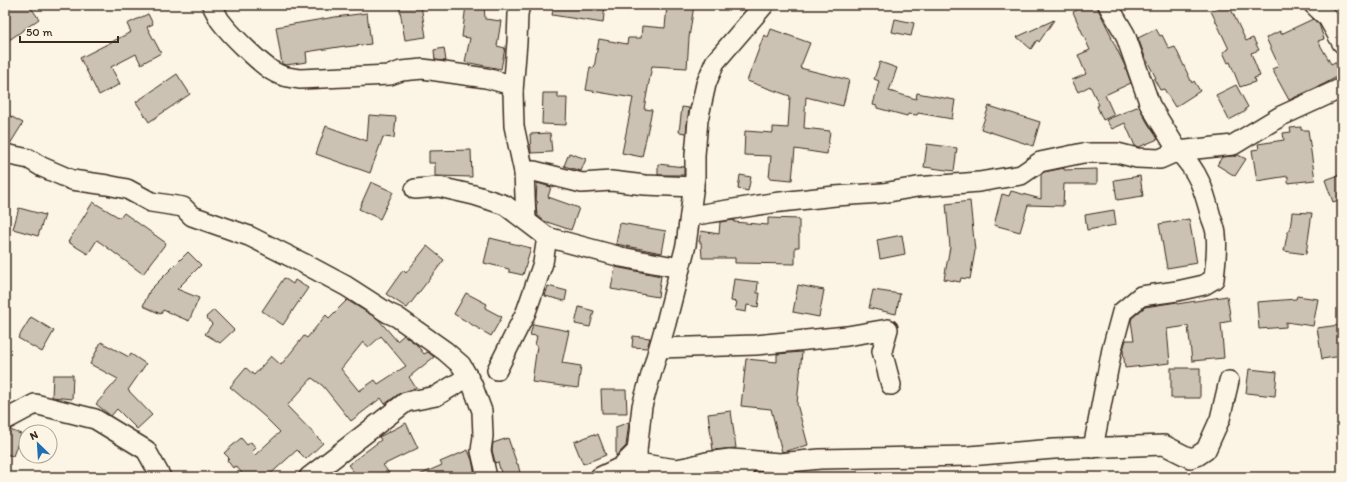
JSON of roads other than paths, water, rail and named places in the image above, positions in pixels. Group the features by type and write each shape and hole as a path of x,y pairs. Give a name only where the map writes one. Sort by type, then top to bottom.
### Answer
{"street":[{"path":"212,5 220,20 244,46 263,64 276,73 286,77 300,79 390,75 401,71 422,69 486,78 508,84 513,91"},
{"path":"520,5 518,14 513,91 514,126 524,172 526,219"},
{"path":"634,467 642,406 686,245 694,187 698,120 706,84 715,62 764,5"},
{"path":"1093,448 1112,349 1122,312 1141,296 1177,291 1204,285 1214,279 1217,247 1216,234 1204,191 1189,163 1178,151 1150,105 1125,34 1108,5"},
{"path":"1316,6 1328,18 1342,43"},
{"path":"690,216 772,203 836,196 883,193 917,187 979,182 1021,174 1040,162 1083,153 1117,153 1137,158 1160,159 1178,151 1233,145 1281,116 1342,88"},
{"path":"5,154 29,159 72,180 127,189 151,202 183,208 192,216 249,236 340,283 388,313 398,317 445,351 461,365 468,377 482,411 483,436 481,452 487,477"},
{"path":"524,172 534,171 582,184 611,181 645,185 694,187"},
{"path":"414,189 439,187 474,195 505,205 526,219 547,237 621,257 680,268"},
{"path":"497,370 526,312 544,263 547,237"},
{"path":"659,348 756,345 847,336 888,329 882,351 891,385"},
{"path":"309,477 406,402 436,396 468,377"},
{"path":"600,477 634,467 676,469 721,461 746,460 779,463 820,459 969,456 1164,445 1190,458 1197,456 1206,450 1220,419 1229,381"},
{"path":"5,420 35,404 95,419 146,450 161,477"},
{"path":"721,461 745,477"}]}
